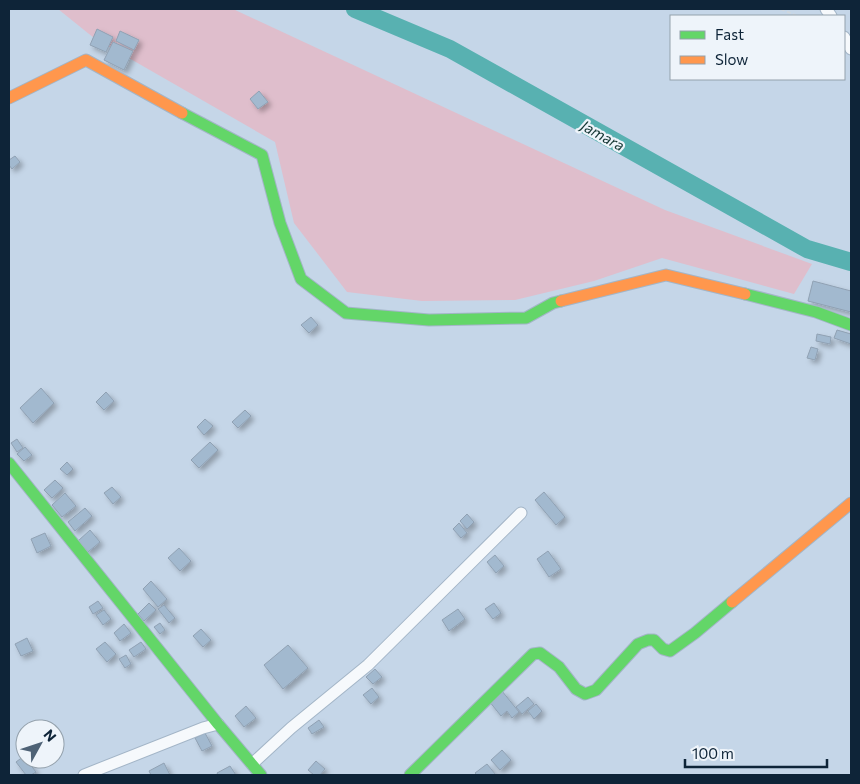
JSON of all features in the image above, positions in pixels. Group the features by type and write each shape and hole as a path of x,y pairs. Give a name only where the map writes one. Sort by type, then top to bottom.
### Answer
{"street":[{"path":"845,39 851,50"},
{"path":"9,98 86,60 262,155 280,223 301,279 346,313 429,320 526,318 553,303 666,275 816,312 851,325"},
{"path":"9,463 261,775"},
{"path":"410,775 533,654 540,653 559,668 576,689 585,694 596,690 638,644 654,640 666,651 677,647 851,503"},
{"path":"252,764 291,728 368,665 521,513"},
{"path":"84,775 203,728 218,724"}],"path":[{"path":"780,9 795,15"}],"shaded area":[{"path":"58,9 233,9 665,210 812,264 794,294 662,258 594,281 515,300 422,301 347,292 294,223 275,142 94,38"}],"building":[{"path":"97,29 113,37 106,52 90,45"},
{"path":"120,31 139,40 134,50 116,41"},
{"path":"113,42 133,51 124,70 104,60"},
{"path":"259,91 268,102 258,109 250,99"},
{"path":"15,156 20,162 12,169 9,165 9,160"},
{"path":"813,281 851,291 851,312 808,301"},
{"path":"311,317 318,325 309,333 301,325"},
{"path":"837,330 851,334 851,344 834,338"},
{"path":"817,334 831,337 830,344 816,341"},
{"path":"811,347 818,349 815,360 807,358"},
{"path":"41,388 54,403 33,423 20,408"},
{"path":"106,392 114,401 104,410 96,402"},
{"path":"245,410 251,416 238,428 232,422"},
{"path":"205,419 213,426 204,435 197,427"},
{"path":"17,439 23,448 17,452 11,443"},
{"path":"210,442 218,450 199,468 191,460"},
{"path":"25,447 32,455 24,461 17,454"},
{"path":"67,462 73,469 67,475 60,469"},
{"path":"55,480 63,488 52,498 44,490"},
{"path":"112,487 121,497 113,504 104,493"},
{"path":"544,492 565,517 556,525 535,500"},
{"path":"65,493 76,506 62,517 52,505"},
{"path":"85,508 92,516 75,531 68,522"},
{"path":"467,514 474,522 467,529 460,521"},
{"path":"459,523 467,533 461,538 453,529"},
{"path":"90,530 100,542 88,552 78,541"},
{"path":"45,533 51,546 37,553 31,539"},
{"path":"179,548 191,561 180,571 168,558"},
{"path":"548,551 561,569 549,577 537,559"},
{"path":"495,555 504,566 496,573 487,562"},
{"path":"151,581 167,599 158,607 143,589"},
{"path":"98,601 103,608 93,614 89,607"},
{"path":"149,603 156,610 144,621 138,614"},
{"path":"494,603 501,613 493,619 485,609"},
{"path":"164,605 175,618 169,623 158,609"},
{"path":"458,609 465,619 449,631 442,620"},
{"path":"104,610 111,619 103,625 96,615"},
{"path":"160,623 165,630 160,634 154,627"},
{"path":"124,624 131,633 120,641 114,633"},
{"path":"201,629 211,640 203,647 193,636"},
{"path":"27,638 33,651 21,656 15,644"},
{"path":"105,642 116,654 107,662 96,649"},
{"path":"141,642 146,649 134,657 129,650"},
{"path":"288,645 308,668 283,689 264,665"},
{"path":"126,655 131,664 125,668 119,659"},
{"path":"375,669 382,677 373,684 366,677"},
{"path":"372,688 379,697 371,704 363,695"},
{"path":"502,691 519,712 512,718 507,711 501,716 489,701"},
{"path":"528,697 534,704 522,714 516,707"},
{"path":"536,704 542,711 534,719 528,711"},
{"path":"246,706 256,718 244,727 235,716"},
{"path":"319,720 324,727 312,734 308,728"},
{"path":"205,733 212,746 202,751 195,738"},
{"path":"502,750 511,760 500,770 491,760"},
{"path":"316,761 325,769 320,775 314,775 308,770"},
{"path":"164,763 170,775 151,775 149,771"},
{"path":"487,764 496,775 477,775 475,773"},
{"path":"230,766 236,775 218,775 217,773"},
{"path":"21,769 34,769 36,772 31,775 26,775"}],"waterway":[{"name":"Jamara","path":"355,9 450,49 807,249 851,262"}],"traffic: fast":[{"path":"182,113 262,155 280,223 301,279 346,313 429,320 526,318 553,303 561,301"},
{"path":"745,294 816,312 851,325"},
{"path":"9,463 261,775"},
{"path":"410,775 533,654 540,653 559,667 576,689 585,694 596,690 638,644 654,640 663,649 670,651 732,602"}],"traffic: slow":[{"path":"9,98 86,60 182,113"},
{"path":"561,301 666,275 745,294"},
{"path":"732,602 851,503"}]}
